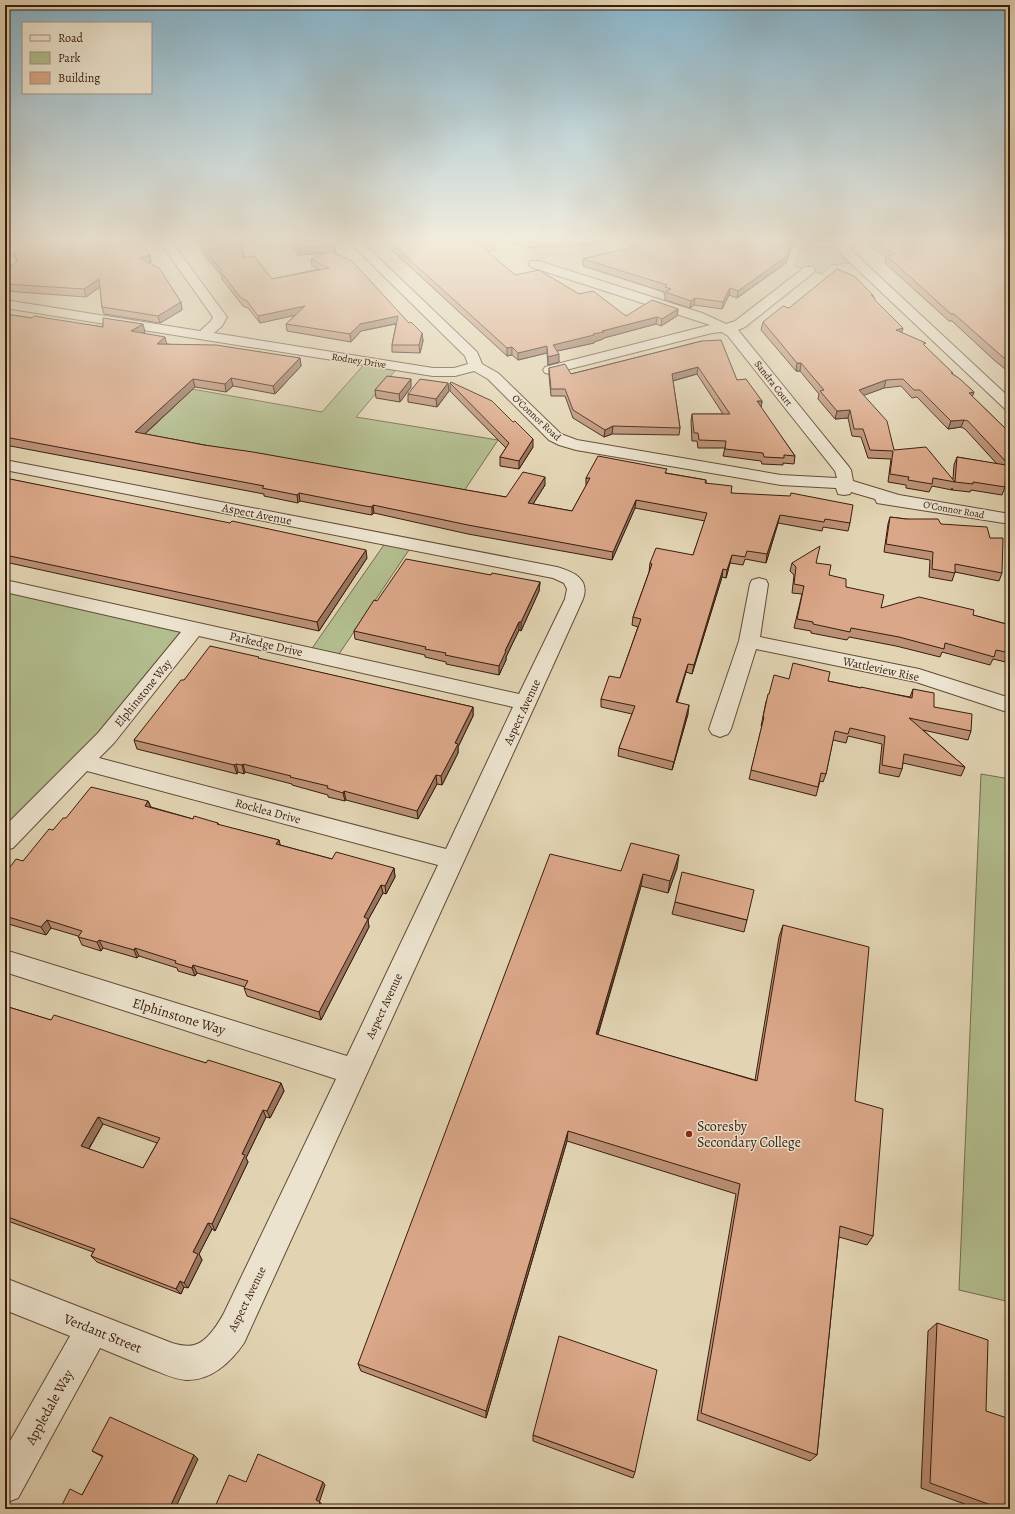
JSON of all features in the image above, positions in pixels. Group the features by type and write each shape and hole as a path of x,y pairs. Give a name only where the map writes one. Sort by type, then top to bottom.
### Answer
{"street":[{"name":"Rodney Drive","path":"54,312 433,372 455,372 476,366"},
{"path":"204,335 217,323 220,317 216,312"},
{"name":"O'Connor Road","path":"427,312 472,355 476,366 493,376 555,437 565,442 781,480 810,488 844,487 868,498 897,500 1010,519"},
{"name":"Sandra Court","path":"683,312 725,328 738,337 840,466 845,474 844,487"},
{"path":"550,370 712,329 725,328 740,324 756,312"},
{"path":"910,312 1010,406"},
{"name":"Aspect Avenue","path":"5,465 558,573 570,578 576,584 576,594 526,703 353,1071 236,1325 220,1348 202,1359"},
{"path":"720,729 749,642 759,584"},
{"name":"Parkedge Drive","path":"5,586 526,703"},
{"name":"Elphinstone Way","path":"5,841 106,738 195,628"},
{"name":"Wattleview Rise","path":"749,642 926,678 1010,706"},
{"name":"Rocklea Drive","path":"83,762 453,860"},
{"name":"Elphinstone Way","path":"5,961 353,1071"},
{"name":"Verdant Street","path":"5,1294 172,1360 188,1363 202,1359"},
{"name":"Appledale Way","path":"5,1485 92,1329"}],"green space":[{"path":"367,361 399,366 356,417 498,440 462,494 144,434 192,389 322,412"},
{"path":"388,539 413,544 335,660 308,654"},
{"path":"5,586 195,628 5,841"},
{"path":"981,774 1010,779 1010,1302 959,1290"}],"building":[{"path":"131,312 165,312 158,316"},
{"path":"255,312 278,312 258,316"},
{"path":"299,312 399,312 409,323 411,322 422,333 419,345 392,345 398,316 360,324 350,334 286,324"},
{"path":"467,312 620,312 626,316 633,312 674,312 662,319 657,317 553,345 559,354 548,357 547,346 518,353 512,347 507,348"},
{"path":"776,312 887,312 903,328 896,330 926,343 923,344 953,373 951,373 974,392 969,393 1010,433 1010,466 968,421 951,421 920,390 914,390 903,379 886,380 859,390 887,421 894,450 926,447 955,482 933,478 932,484 908,480 909,477 890,474 893,451 870,450 863,429 854,429 850,410 837,411 820,391 824,390 801,363 797,363 763,322"},
{"path":"948,312 1010,312 1010,363 954,314"},
{"path":"5,314 32,318 34,316 103,327 103,318 143,324 131,331 165,337 157,344 216,345 300,358 273,386 231,378 225,384 193,379 135,432 506,497 523,472 545,477 528,503 572,511 590,478 586,478 598,456 667,469 665,473 706,480 705,483 732,486 731,493 790,496 791,493 853,505 850,523 825,519 824,522 780,515 767,554 747,551 745,557 732,555 727,570 723,569 694,665 688,664 676,702 689,705 674,762 619,748 635,706 601,699 609,676 620,678 641,619 633,617 652,564 650,563 656,548 693,555 707,513 636,500 613,552 468,525 373,505 372,507 365,506 299,493 297,495 262,488 264,486 5,437"},
{"path":"721,340 737,380 746,379 762,401 757,401 795,456 784,455 784,458 764,457 763,453 725,449 726,441 699,440 698,433 694,433 692,414 730,414 698,367 672,374 680,428 613,426 605,430 573,410 565,389 551,389 549,368 565,364 571,374 702,341"},
{"path":"387,376 411,379 399,394 375,390"},
{"path":"420,379 448,383 436,399 408,394"},
{"path":"451,382 492,401 533,439 519,461 500,457 509,443 450,383"},
{"path":"957,457 1006,465 1005,487 973,482 973,484 955,482"},
{"path":"5,478 230,523 232,521 366,550 317,622 5,555"},
{"path":"890,517 906,519 938,519 941,524 987,527 990,538 1003,538 1002,573 955,564 955,573 932,569 933,552 886,544"},
{"path":"820,546 816,563 831,565 829,575 846,579 846,587 884,595 881,608 919,597 974,610 973,615 1010,625 1010,653 996,650 994,657 945,643 944,649 899,637 851,628 850,632 797,619 804,586 794,584 796,567 792,563"},
{"path":"406,559 491,575 492,573 540,582 521,622 519,622 499,666 445,655 446,653 425,649 426,647 354,631 374,600 377,601"},
{"path":"210,646 473,707 455,743 458,744 441,776 436,775 417,811 344,791 343,793 327,788 328,786 290,777 291,776 243,764 234,765 134,740"},
{"path":"793,663 830,672 828,681 912,698 913,689 934,693 934,707 972,714 971,731 909,718 965,767 904,754 902,769 882,765 885,736 850,728 848,734 835,731 826,774 821,773 818,787 751,770 768,694 774,675 789,679"},
{"path":"91,787 148,801 145,806 193,819 194,816 218,823 217,824 279,840 276,844 332,859 336,852 394,868 385,886 381,885 364,917 368,919 319,1012 244,988 248,981 193,965 192,968 175,963 176,961 135,948 134,950 99,940 97,942 78,937 82,931 47,920 41,927 5,916 5,874 16,859 23,861 49,829 53,830 63,818 66,818"},
{"path":"631,843 679,855 670,881 643,874 596,1034 757,1081 783,925 869,947 855,1101 883,1109 873,1236 840,1226 817,1455 701,1413 740,1184 568,1131 486,1411 358,1364 550,854 621,871"},
{"path":"682,872 754,890 747,920 675,902"},
{"path":"5,1006 51,1020 54,1015 206,1063 208,1060 281,1083 267,1111 263,1110 242,1154 245,1155 212,1224 208,1223 193,1252 198,1254 184,1283 180,1281 176,1289 91,1256 95,1249 5,1216","holes":["98,1117 160,1138 143,1168 81,1146"]},
{"path":"937,1323 988,1340 986,1411 1010,1419 1010,1509 1002,1509 930,1483"},
{"path":"559,1336 657,1370 635,1472 533,1435"},
{"path":"110,1417 194,1455 169,1509 60,1509 70,1489 82,1495 103,1456 92,1451"},
{"path":"258,1454 323,1482 316,1500 320,1502 317,1509 214,1509 229,1475 246,1482"}],"place":[{"name":"Scoresby Secondary College","path":"689,1134"}]}
